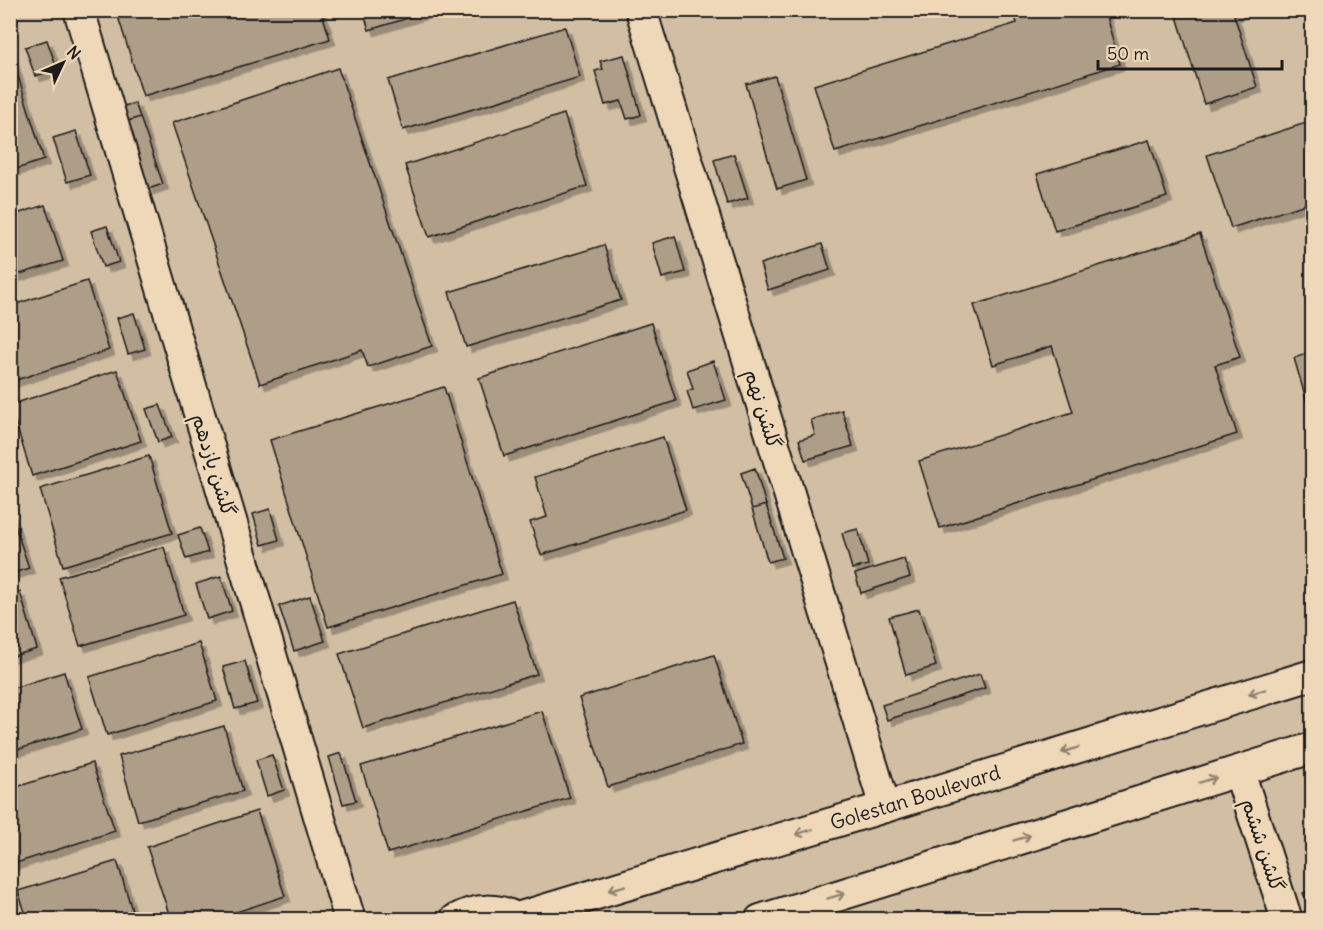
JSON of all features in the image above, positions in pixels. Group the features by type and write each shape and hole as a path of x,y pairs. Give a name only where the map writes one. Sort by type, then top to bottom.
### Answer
{"street":[{"name":"گلشن یازدهم","path":"79,10 350,920"},
{"name":"گلشن نهم","path":"641,10 885,807"},
{"name":"Golestan Boulevard","path":"518,919 1312,675"},
{"path":"760,920 1312,748"},
{"name":"گلشن ششم","path":"1239,771 1287,920"},
{"path":"455,920 484,910 499,911 518,919"}],"shaded area":[{"path":"11,11 1312,11 1312,919 11,919"}],"building":[{"path":"116,10 321,10 330,39 143,96"},
{"path":"363,10 434,10 369,30"},
{"path":"1013,10 1104,10 1120,64 835,152 814,85 1017,23"},
{"path":"1175,10 1249,10 1234,15 1257,87 1204,104"},
{"path":"565,27 580,77 403,130 388,80"},
{"path":"47,40 57,69 35,76 25,47"},
{"path":"10,50 44,160 10,171"},
{"path":"624,55 641,115 627,119 621,101 605,105 595,71 603,69 600,61"},
{"path":"338,68 432,346 368,367 362,350 260,384 172,123"},
{"path":"775,76 806,180 777,189 746,84"},
{"path":"135,103 140,117 125,122 120,107"},
{"path":"564,114 587,186 429,237 405,165"},
{"path":"140,117 163,184 148,189 125,122"},
{"path":"1312,121 1312,202 1231,228 1207,155"},
{"path":"76,131 90,175 67,182 53,138"},
{"path":"1149,140 1167,197 1055,231 1037,174"},
{"path":"734,154 748,198 727,204 714,160"},
{"path":"45,205 63,261 10,277 10,216"},
{"path":"107,226 119,262 103,267 91,231"},
{"path":"1200,234 1240,357 1215,365 1237,434 940,528 919,461 1073,412 1052,346 993,365 974,305"},
{"path":"675,236 685,272 662,278 652,243"},
{"path":"822,244 830,270 768,290 760,264"},
{"path":"604,245 621,300 466,347 449,292"},
{"path":"87,281 109,350 10,382 10,306"},
{"path":"134,313 145,349 128,354 117,318"},
{"path":"651,323 676,401 504,456 479,378"},
{"path":"1312,352 1312,420 1294,358"},
{"path":"713,361 726,400 693,410 687,391 693,389 687,370"},
{"path":"117,370 141,441 32,476 10,405"},
{"path":"444,387 502,574 328,627 270,440"},
{"path":"160,405 172,437 158,442 146,409"},
{"path":"842,410 853,446 805,460 799,440 815,435 811,420"},
{"path":"663,437 686,510 541,555 530,522 547,517 535,477"},
{"path":"149,456 172,533 63,566 40,489"},
{"path":"755,468 766,505 752,509 741,473"},
{"path":"766,505 783,558 768,562 752,509"},
{"path":"270,509 279,540 262,545 253,514"},
{"path":"10,511 29,568 10,574"},
{"path":"200,528 208,552 186,559 178,535"},
{"path":"858,529 868,565 852,569 842,533"},
{"path":"164,547 184,615 80,646 59,577"},
{"path":"904,559 910,577 861,593 855,574"},
{"path":"221,576 232,611 207,619 196,584"},
{"path":"20,592 37,649 10,657 10,595"},
{"path":"310,596 325,641 294,651 279,606"},
{"path":"513,600 537,674 363,728 339,654"},
{"path":"919,609 936,666 906,675 889,617"},
{"path":"199,643 217,701 107,735 89,677"},
{"path":"714,655 742,744 608,787 579,698"},
{"path":"245,661 257,703 235,709 223,667"},
{"path":"64,672 82,729 10,752 10,689"},
{"path":"980,674 985,688 887,720 882,705"},
{"path":"542,711 570,798 388,853 361,766"},
{"path":"224,726 243,791 138,821 119,756"},
{"path":"341,753 356,801 343,804 329,757"},
{"path":"272,755 284,790 267,796 256,760"},
{"path":"92,763 115,831 10,865 10,789"},
{"path":"257,811 285,896 212,920 171,920 147,847"},
{"path":"117,861 135,920 12,920 26,915 18,891"},
{"path":"1312,890 1312,920 1303,893"}]}
